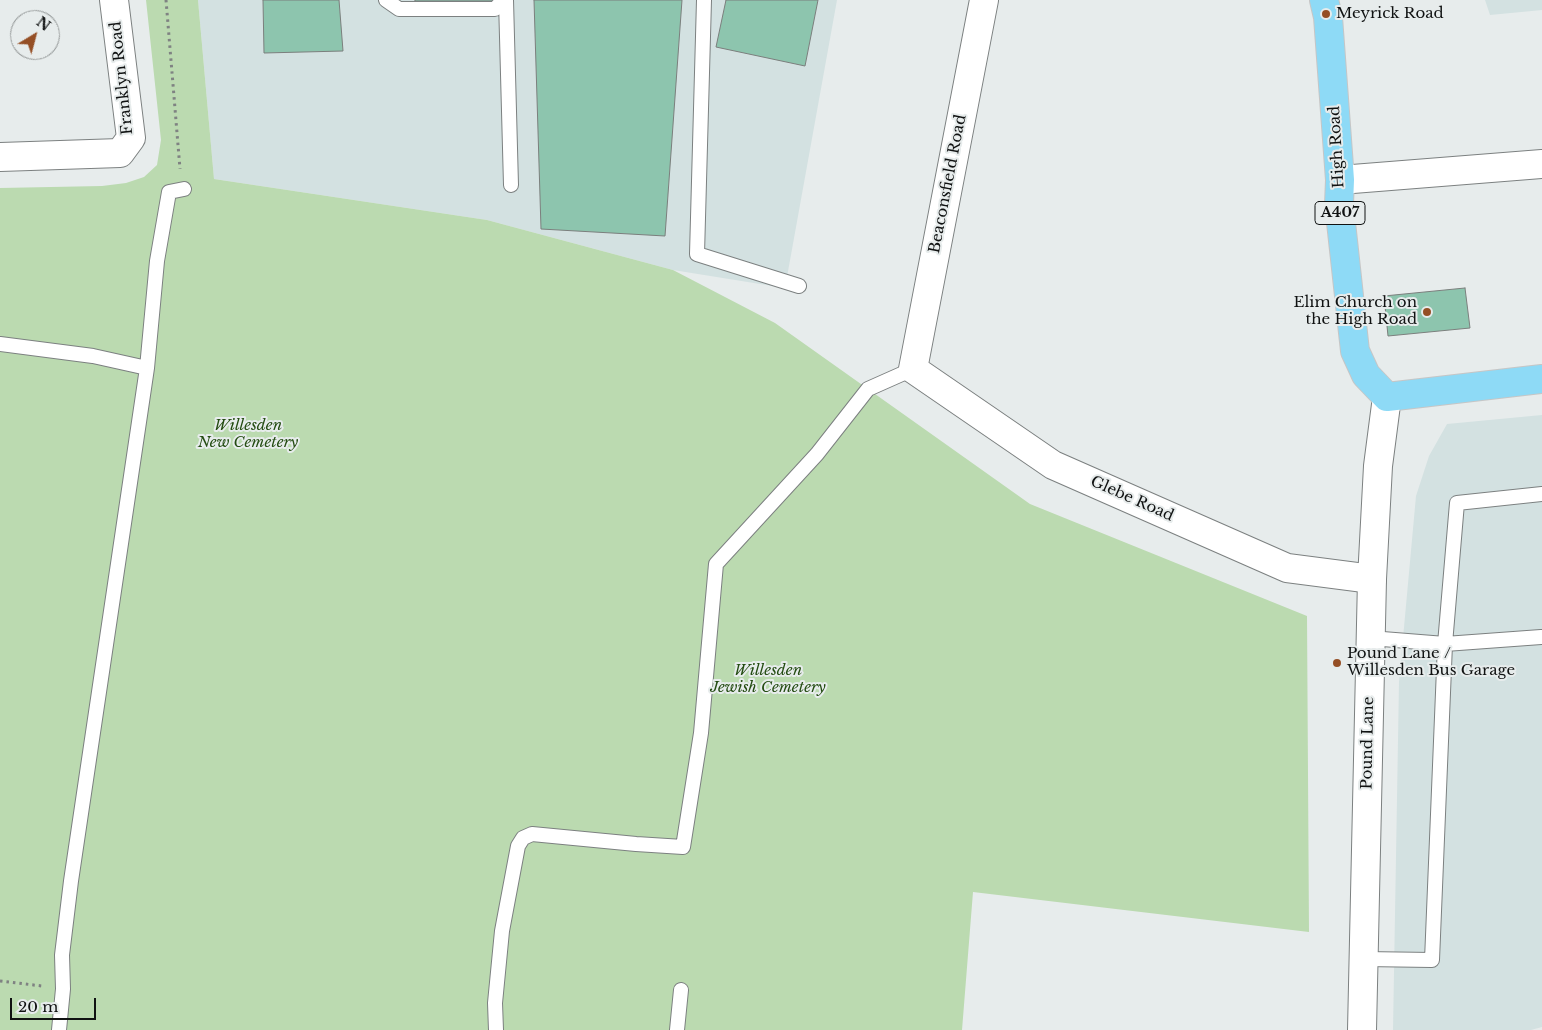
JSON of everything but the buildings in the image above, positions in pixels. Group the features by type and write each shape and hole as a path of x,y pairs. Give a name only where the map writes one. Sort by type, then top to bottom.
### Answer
{"main road":[{"name":"High Road","path":"1324,0 1328,17 1340,180 1338,204 1355,351 1366,375 1387,397"},
{"path":"1387,397 1542,379"}],"street":[{"name":"Franklyn Road","path":"0,157 120,153 131,138 114,0"},
{"name":"Beaconsfield Road","path":"913,369 984,0"},
{"path":"1340,180 1542,164"},
{"name":"Glebe Road","path":"913,369 1053,465 1287,568 1372,579"},
{"name":"Pound Lane","path":"1362,1030 1372,579 1378,466 1387,397"}],"lane":[{"path":"386,0 399,9 495,9 505,0"},
{"path":"505,0 511,185"},
{"path":"704,0 697,254 799,286"},
{"path":"59,1030 63,988 62,955 71,881 147,368 157,261 169,192 183,190"},
{"path":"0,344 93,356 147,368"},
{"path":"496,1030 495,1003 502,930 518,846 523,838 532,834 683,847 701,733 716,564 817,454 868,389 913,369"},
{"path":"1364,959 1432,960 1445,644 1457,503 1542,494"},
{"path":"1370,638 1445,644 1541,637"},
{"path":"677,1030 681,990"}],"path":[{"path":"166,0 183,190"},
{"path":"0,981 63,988"}],"shaded area":[{"path":"198,0 837,0 785,288 673,270 487,220 214,179"},
{"path":"1485,0 1542,0 1542,10 1490,15"},
{"path":"1542,415 1542,1027 1531,1030 1393,1030 1399,682 1416,496 1429,456 1447,424"}],"green space":[{"path":"146,0 198,0 214,179 487,220 673,270 775,323 1030,504 1307,616 1309,932 973,892 962,1030 0,1030 0,188 102,186 126,183 144,177 157,165 161,140"}],"place":[{"name":"Meyrick Road","path":"1326,14"},
{"name":"Elim Church on the High Road","path":"1427,312"},
{"name":"Pound Lane / Willesden Bus Garage","path":"1337,663"}],"park label":[{"name":"Willesden New Cemetery","path":"248,434"},
{"name":"Willesden Jewish Cemetery","path":"768,680"}]}
